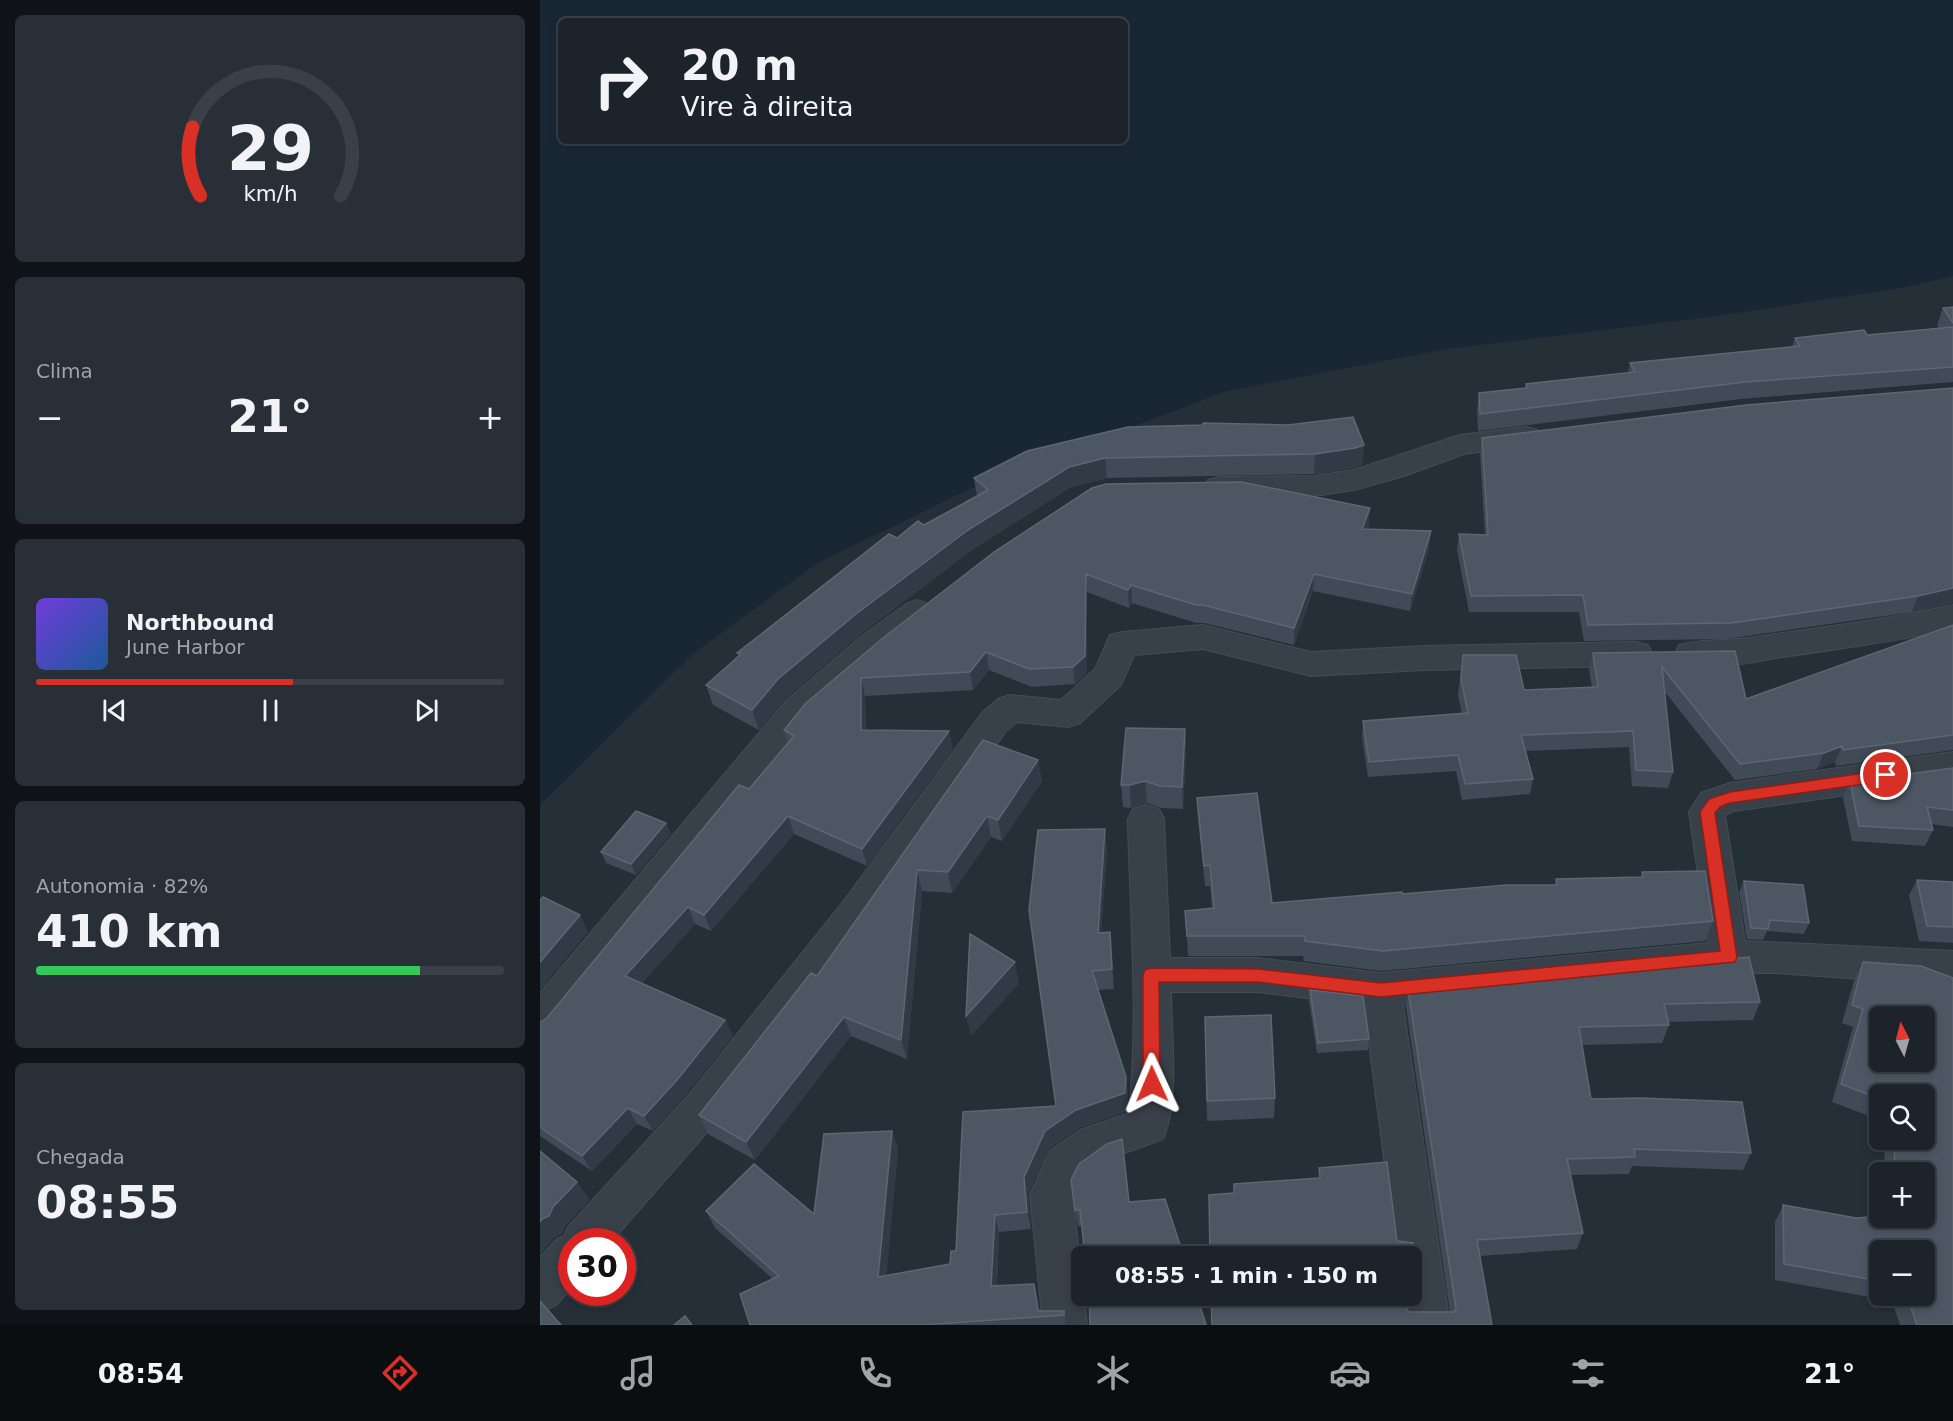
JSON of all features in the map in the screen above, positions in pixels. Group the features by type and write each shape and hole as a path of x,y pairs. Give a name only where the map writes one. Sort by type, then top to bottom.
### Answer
{"street":[{"path":"1194,487 1314,486 1354,480 1394,470 1460,445 1556,433"},
{"path":"540,1022 798,711 874,645 939,596"},
{"path":"595,1228 708,1101 860,909 994,722 1010,708 1068,714 1109,676 1122,644 1203,637 1311,664 1424,658 1726,653 1912,626 1953,617"},
{"path":"1729,957 1707,812 1714,803 1730,797 1953,766"},
{"path":"1065,1325 1051,1195 1065,1165 1095,1144 1148,1125 1152,1084 1146,819"},
{"path":"1151,975 1258,975 1381,990 1729,957 1774,957 1953,968"},
{"path":"1381,990 1428,1325"},
{"path":"540,1290 558,1270"}],"water":[{"path":"540,0 1953,0 1953,276 1907,287 1711,317 1447,349 1227,391 980,484 816,564 694,653 540,805"}],"building":[{"path":"1953,307 1953,323 1943,308"},
{"path":"1953,327 1953,367 1745,382 1480,414 1479,393 1527,388 1526,384 1635,372 1630,363 1800,346 1795,338 1864,330 1867,335"},
{"path":"1953,388 1953,588 1918,596 1731,623 1588,625 1583,595 1471,596 1459,534 1488,535 1482,438 1746,405"},
{"path":"1353,417 1364,445 1355,448 1315,454 1105,458 1069,467 968,530 856,614 778,679 752,710 706,685 741,654 737,653 889,534 897,538 918,521 924,525 988,490 974,478 1027,451 1128,427 1203,425 1203,423 1288,425"},
{"path":"1241,482 1370,508 1362,529 1431,531 1412,594 1314,574 1294,628 1196,605 1131,585 1128,590 1086,574 1085,656 1073,667 1029,669 986,652 970,672 861,678 861,730 949,731 862,849 788,816 704,915 688,907 625,976 725,1020 677,1080 644,1116 628,1108 582,1156 540,1127 540,1022 546,1019 739,785 749,789 794,736 784,730 806,703 883,638 994,552 1092,488 1106,484"},
{"path":"1953,625 1953,735 1843,750 1842,746 1824,753 1740,764 1662,667 1673,772 1636,770 1633,731 1521,735 1533,779 1465,784 1458,755 1369,762 1363,721 1468,713 1461,679 1463,655 1516,655 1524,690 1598,687 1593,653 1735,651 1746,699"},
{"path":"1126,728 1185,729 1182,787 1160,786 1145,781 1121,785"},
{"path":"983,740 1038,760 998,820 987,816 948,872 917,870 901,1040 844,1017 746,1142 699,1115 811,973 817,976"},
{"path":"1953,768 1953,810 1927,807 1933,830 1859,826 1850,782"},
{"path":"1257,793 1272,903 1507,885 1557,885 1556,879 1643,877 1642,872 1705,871 1713,921 1383,951 1305,941 1304,936 1187,936 1185,911 1214,908 1210,865 1204,866 1197,798"},
{"path":"636,811 666,823 631,864 601,852"},
{"path":"1105,829 1098,933 1110,932 1112,969 1092,971 1126,1077 1125,1093 1076,1110 1045,1131 1024,1177 1027,1212 995,1215 991,1286 1034,1284 1038,1311 1064,1311 1064,1315 922,1325 750,1325 740,1294 779,1276 706,1211 754,1164 814,1214 824,1134 892,1131 878,1277 950,1264 951,1251 956,1251 963,1112 1056,1106 1029,910 1038,830"},
{"path":"1917,880 1953,882 1953,927 1927,926"},
{"path":"1744,881 1803,885 1809,923 1770,920 1768,929 1751,928"},
{"path":"543,897 580,915 540,962 540,900"},
{"path":"970,934 1015,962 966,1016"},
{"path":"1749,957 1760,1002 1664,1004 1669,1025 1579,1027 1591,1099 1641,1098 1742,1102 1751,1153 1634,1149 1635,1157 1567,1159 1583,1233 1477,1240 1492,1325 1212,1325 1211,1306 1406,1306 1409,1312 1454,1312 1456,1309 1408,989"},
{"path":"1863,962 1921,966 1953,978 1953,1325 1917,1325 1910,1306 1935,1306 1935,1240 1869,1240 1869,1279 1784,1264 1783,1205 1856,1218 1869,1217 1869,1228 1935,1228 1935,1162 1894,1162 1895,1150 1935,1150 1935,1084 1869,1084 1869,1095 1841,1084 1863,1009 1852,1005"},
{"path":"1310,990 1363,996 1369,1039 1318,1043"},
{"path":"1271,1015 1275,1098 1207,1101 1205,1017"},
{"path":"1122,1139 1129,1202 1165,1199 1180,1246 1084,1246 1080,1210 1075,1210 1071,1180 1079,1164 1107,1144"},
{"path":"540,1151 577,1182 553,1207 549,1216 540,1222"},
{"path":"1387,1162 1397,1241 1413,1243 1413,1246 1210,1246 1209,1195 1234,1193 1234,1184 1320,1178 1319,1168"},
{"path":"540,1301 561,1325 540,1325"},
{"path":"1089,1306 1200,1306 1206,1325 1090,1325"},
{"path":"685,1316 692,1325 674,1325"}],"route":[{"path":"1152,1084 1151,975 1258,975 1381,990 1729,957 1707,812 1714,803 1730,797 1886,775"}]}
